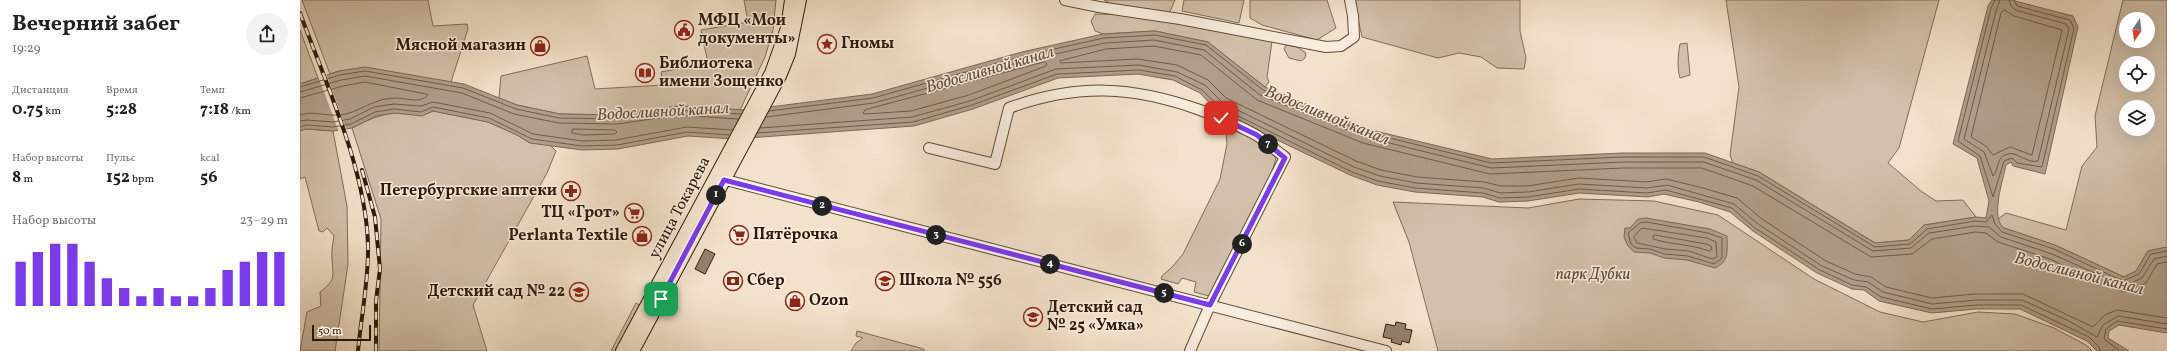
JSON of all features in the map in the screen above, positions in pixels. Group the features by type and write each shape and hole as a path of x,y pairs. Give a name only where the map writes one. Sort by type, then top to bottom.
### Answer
{"main road":[{"path":"761,102 787,28 791,0"},
{"path":"761,102 789,54 800,0"},
{"name":"улица Токарева","path":"622,351 761,102"},
{"name":"улица Токарева","path":"633,351 719,179"}],"street":[{"path":"1065,0 1099,7 1180,19 1319,46 1341,46 1354,37 1354,16 1350,0"},
{"path":"929,148 995,164 1009,108 1038,98 1062,93 1116,91 1138,92 1176,102 1221,118 1257,135 1285,158 1210,305 1190,351"},
{"path":"719,179 1386,351"}],"green space":[{"path":"302,0 428,0 433,26 467,24 468,29 451,82 409,76 339,71 330,74"},
{"path":"744,0 776,0 773,30 765,57 740,110 679,106 616,115 560,114 517,105 499,98 501,76 587,56 595,89 663,85 661,72 708,63 701,30 748,22"},
{"path":"1104,0 1175,0 1169,14 1115,7"},
{"path":"1184,0 1244,0 1239,23 1182,11"},
{"path":"1250,0 1327,0 1336,28 1317,40 1262,25 1250,18"},
{"path":"1354,0 1520,0 1520,31 1526,58 1524,69 1497,68 1481,57 1459,53 1438,58 1362,37"},
{"path":"1726,0 1939,0 1899,148 1888,163 1921,191 1936,201 1963,200 1976,217 1924,225 1909,240 1875,243 1759,172 1733,163 1730,155 1739,87"},
{"path":"2123,0 2167,0 2167,247 2148,251 2136,271 2124,277 2055,245 2004,228 1998,222 1998,219 2006,213 2066,230 2082,166 2097,147 2095,116 2119,17 2119,48 2155,48 2155,12 2120,12"},
{"path":"1095,14 1135,15 1272,41 1267,77 1269,82 1265,87 1208,42 1155,31 1103,34 1095,31 1091,21"},
{"path":"300,30 318,78 300,84"},
{"path":"1687,43 1690,75 1680,78 1678,61 1680,44"},
{"path":"1286,45 1297,47 1306,53 1305,58 1301,61 1289,58 1284,49"},
{"path":"433,111 488,122 517,135 530,143 549,144 556,151 547,173 473,305 487,351 379,351 381,219 352,128 382,115 393,113 422,114"},
{"path":"1225,124 1256,139 1276,158 1272,172 1209,296 1194,292 1196,282 1182,278 1178,284 1161,279 1162,276 1183,254 1220,179 1227,144"},
{"path":"306,129 333,131 347,206 348,264 335,351 300,351 307,312 321,306 320,292 329,284 332,278 334,236 327,228 323,232 319,231 305,177 300,179 300,131"},
{"name":"парк Дубки","path":"1579,199 1654,201 1718,215 1814,279 1880,312 1923,322 1978,312 2015,314 2054,328 2086,345 2092,351 1438,351 1409,242 1393,202 1528,208"},
{"path":"636,303 643,307 620,351 611,351"},
{"path":"857,331 924,349 924,351 851,351 856,343 863,338 856,336"}],"water":[{"name":"Водосливной канал","path":"1992,0 2011,0 2073,16 2078,27 2045,174 2013,166 2011,162 2006,165 1999,198 1998,216 2000,223 2004,228 2055,245 2124,277 2136,271 2148,251 2167,247 2167,333 2119,325 2109,331 2108,338 2129,351 2097,351 2087,341 2020,309 1976,309 1932,313 1879,301 1864,290 1852,289 1817,273 1753,231 1730,212 1699,202 1664,194 1648,197 1579,193 1528,201 1499,202 1483,197 1415,192 1377,185 1350,175 1217,111 1200,93 1173,80 1138,74 1058,78 973,109 914,126 734,139 688,136 618,149 582,150 530,143 517,135 488,122 433,111 422,116 395,113 376,116 352,128 333,131 306,129 300,131 300,84 339,71 365,67 464,84 517,105 560,114 616,115 679,106 746,110 872,94 1022,52 1103,34 1155,31 1208,42 1265,87 1367,129 1492,159 1623,153 1705,153 1759,172 1875,243 1909,240 1924,225 1976,217 1986,218 1989,201 1977,158 1953,144 1988,6"},
{"path":"1646,218 1710,229 1727,236 1727,255 1723,262 1715,268 1687,260 1664,258 1650,253 1634,252 1628,246 1624,237 1625,228 1630,228 1638,219"}],"pier":[{"path":"326,73 347,131 339,132 318,76"}],"building":[{"path":"705,249 715,254 705,274 695,269"},
{"path":"1396,322 1406,324 1405,329 1412,330 1409,343 1402,341 1401,345 1391,342 1392,339 1383,337 1386,324 1395,326"}],"railway":[{"path":"300,13 343,128 360,187 366,216 368,258 358,351"},
{"path":"362,170 375,217 380,269 376,301 376,351"}],"place":[{"name":"МФЦ «Мои документы»","path":"684,30"},
{"name":"Гномы","path":"827,44"},
{"name":"Мясной магазин","path":"540,46"},
{"name":"Библиотека имени Зощенко","path":"645,73"},
{"name":"Петербургские аптеки","path":"571,191"},
{"name":"ТЦ «Грот»","path":"634,213"},
{"name":"Пятёрочка","path":"739,235"},
{"name":"Perlanta Textile","path":"642,236"},
{"name":"Сбер","path":"733,281"},
{"name":"Школа № 556","path":"885,281"},
{"name":"Детский сад № 22","path":"579,292"},
{"name":"Ozon","path":"795,301"},
{"name":"Детский сад № 25 «Умка»","path":"1033,317"}],"route":[{"path":"661,299 724,180 1210,305 1285,158 1257,135 1221,118"}]}
